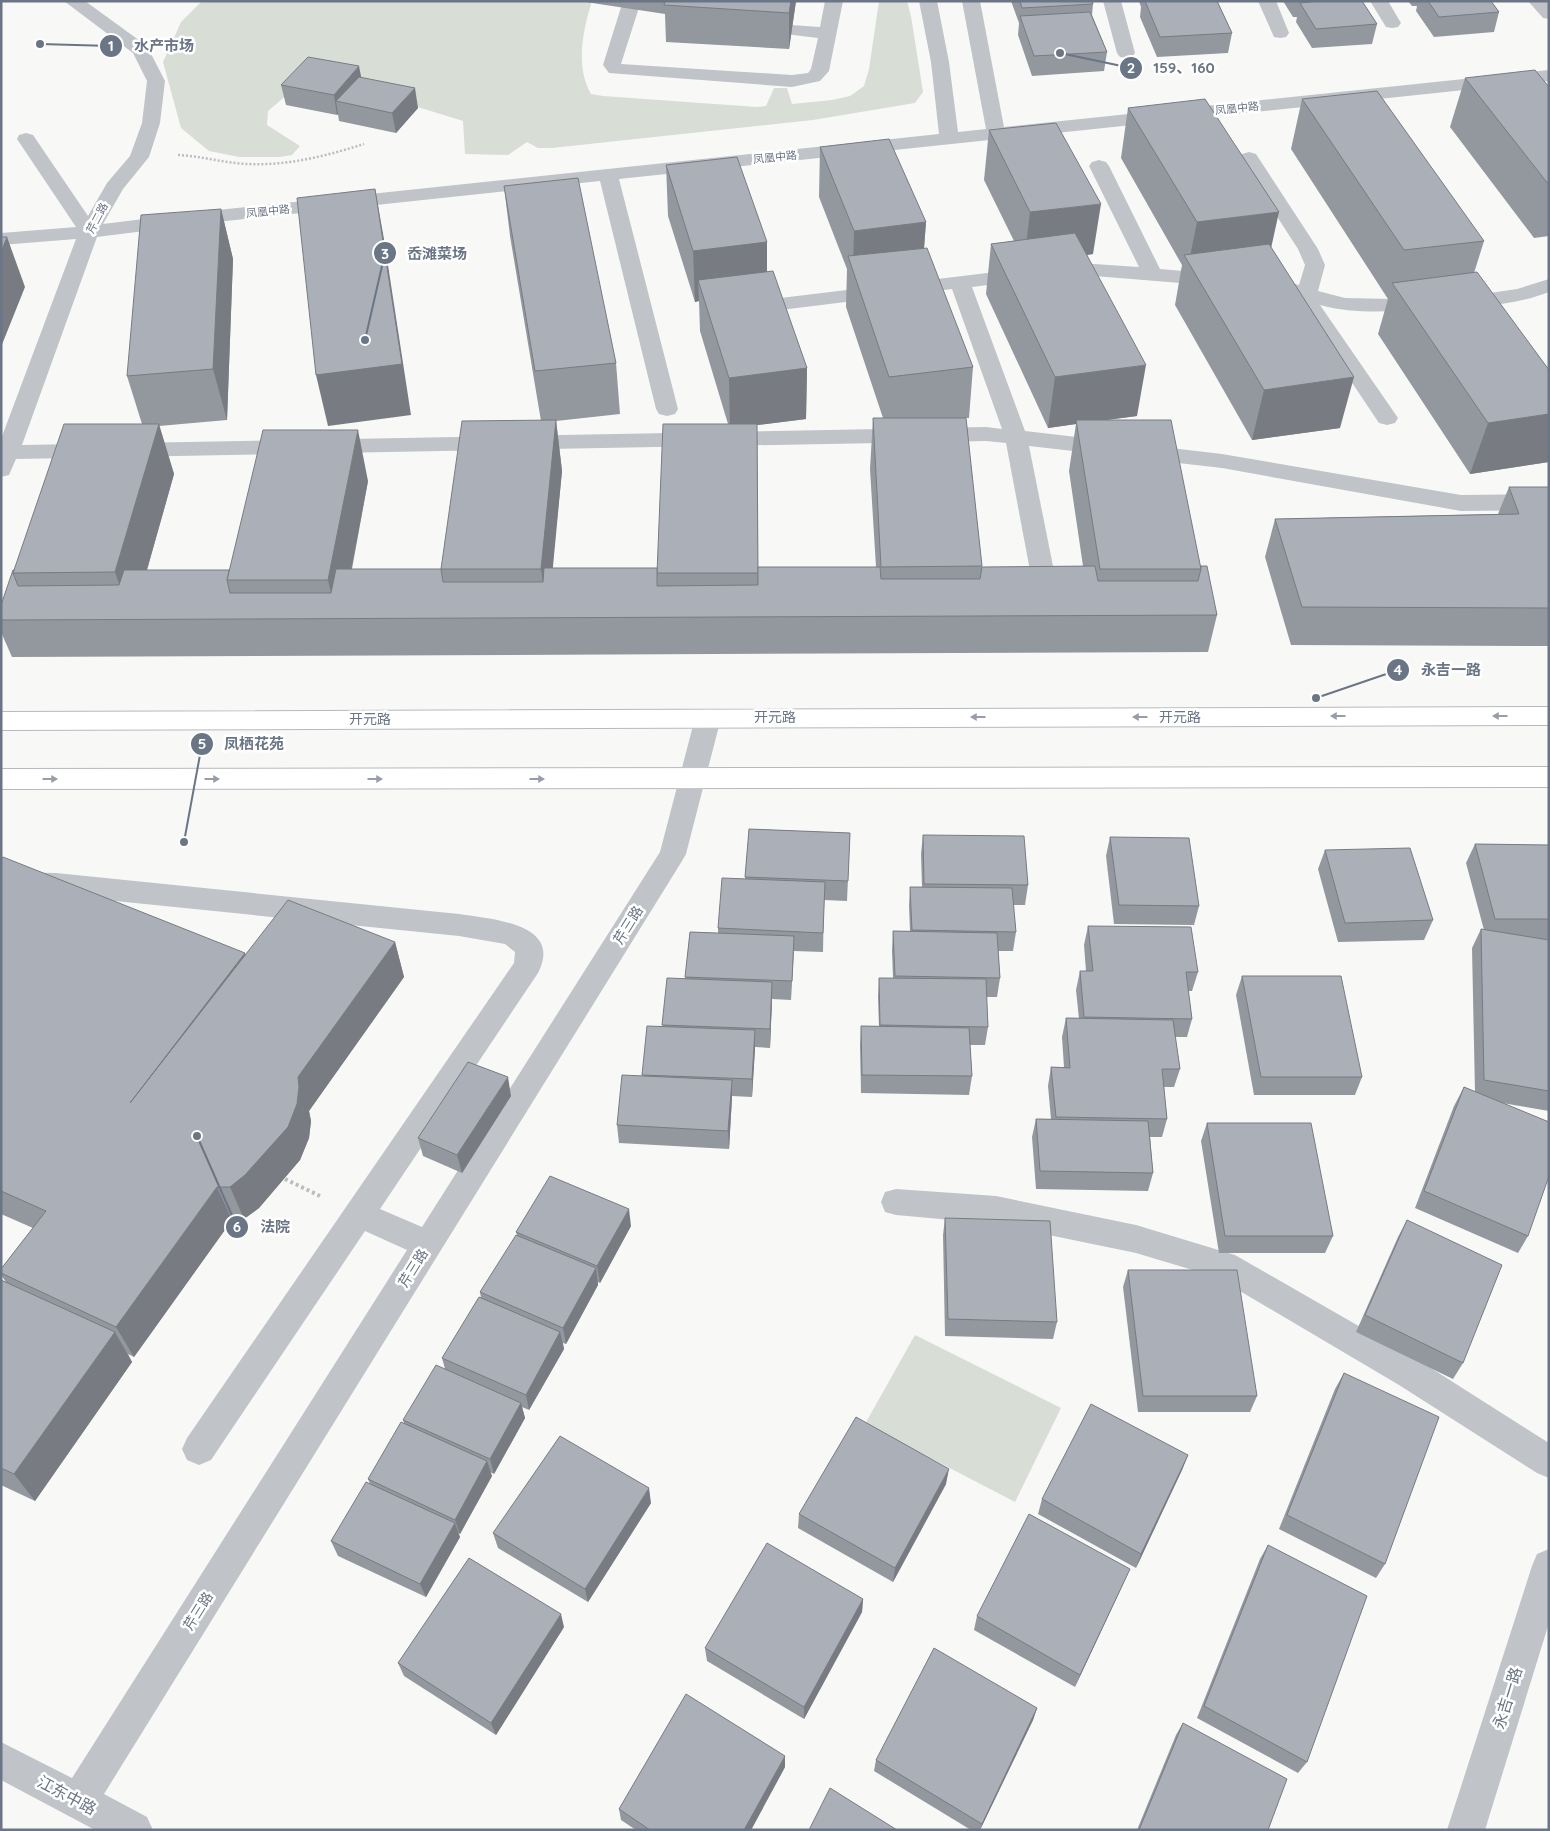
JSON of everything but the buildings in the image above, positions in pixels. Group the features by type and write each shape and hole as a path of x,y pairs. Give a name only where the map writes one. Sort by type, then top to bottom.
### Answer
{"main road":[{"name":"开元路","path":"1,721 1549,716"},
{"path":"1,779 1549,777"}],"street":[{"name":"芹二路","path":"5,461 89,232 114,187 139,157 151,123 156,81 142,50 73,1"},
{"path":"632,1 612,65 615,69 773,80 804,80 814,77 820,71 834,1"},
{"path":"928,1 940,62 949,139"},
{"path":"972,1 996,134"},
{"path":"1112,1 1126,53"},
{"path":"1267,1 1280,33"},
{"path":"1379,1 1392,24"},
{"path":"1537,1 1549,14"},
{"path":"791,30 828,32"},
{"name":"凤凰中路","path":"1,239 89,232 208,217 1549,75"},
{"path":"26,139 89,232"},
{"path":"1249,158 1308,249 1315,265 1307,294 1310,305 1387,418"},
{"path":"1099,166 1152,274"},
{"path":"608,175 666,410"},
{"path":"732,311 1053,271 1094,270 1274,284 1334,302 1370,306 1494,300 1530,294 1549,285"},
{"path":"960,282 1016,437 1043,576"},
{"path":"5,461 976,434 1222,461 1461,503 1549,502"},
{"name":"芹三路","path":"79,1801 673,854 708,718"},
{"path":"1,885 10,883 56,884 459,925 512,934 529,948 528,965 199,1449"},
{"path":"896,1202 996,1210 1136,1239 1224,1265 1411,1374 1549,1462"},
{"path":"360,1214 428,1245"},
{"name":"永吉一路","path":"1466,1830 1549,1566"},
{"name":"江东中路","path":"1,1760 134,1830"}],"path":[{"path":"139,157 185,155 246,164 273,165 303,162 364,144"}],"shaded area":[{"path":"202,1 592,1 582,48 583,72 591,94 757,107 766,106 774,88 787,88 792,104 832,100 850,96 864,86 869,69 879,1 907,1 923,92 915,103 813,120 552,148 538,148 527,142 508,155 465,154 463,121 311,74 268,111 267,125 300,146 292,155 280,157 239,157 209,151 181,128 163,62 181,22"},
{"path":"915,1335 1061,1408 1015,1502 865,1424"}],"place":[{"name":"水产市场","path":"40,44"},
{"name":"159、160","path":"1060,53"},
{"name":"岙滩菜场","path":"365,340"},
{"name":"永吉一路","path":"1316,698"},
{"name":"凤栖花苑","path":"184,842"},
{"name":"法院","path":"197,1136"}]}
